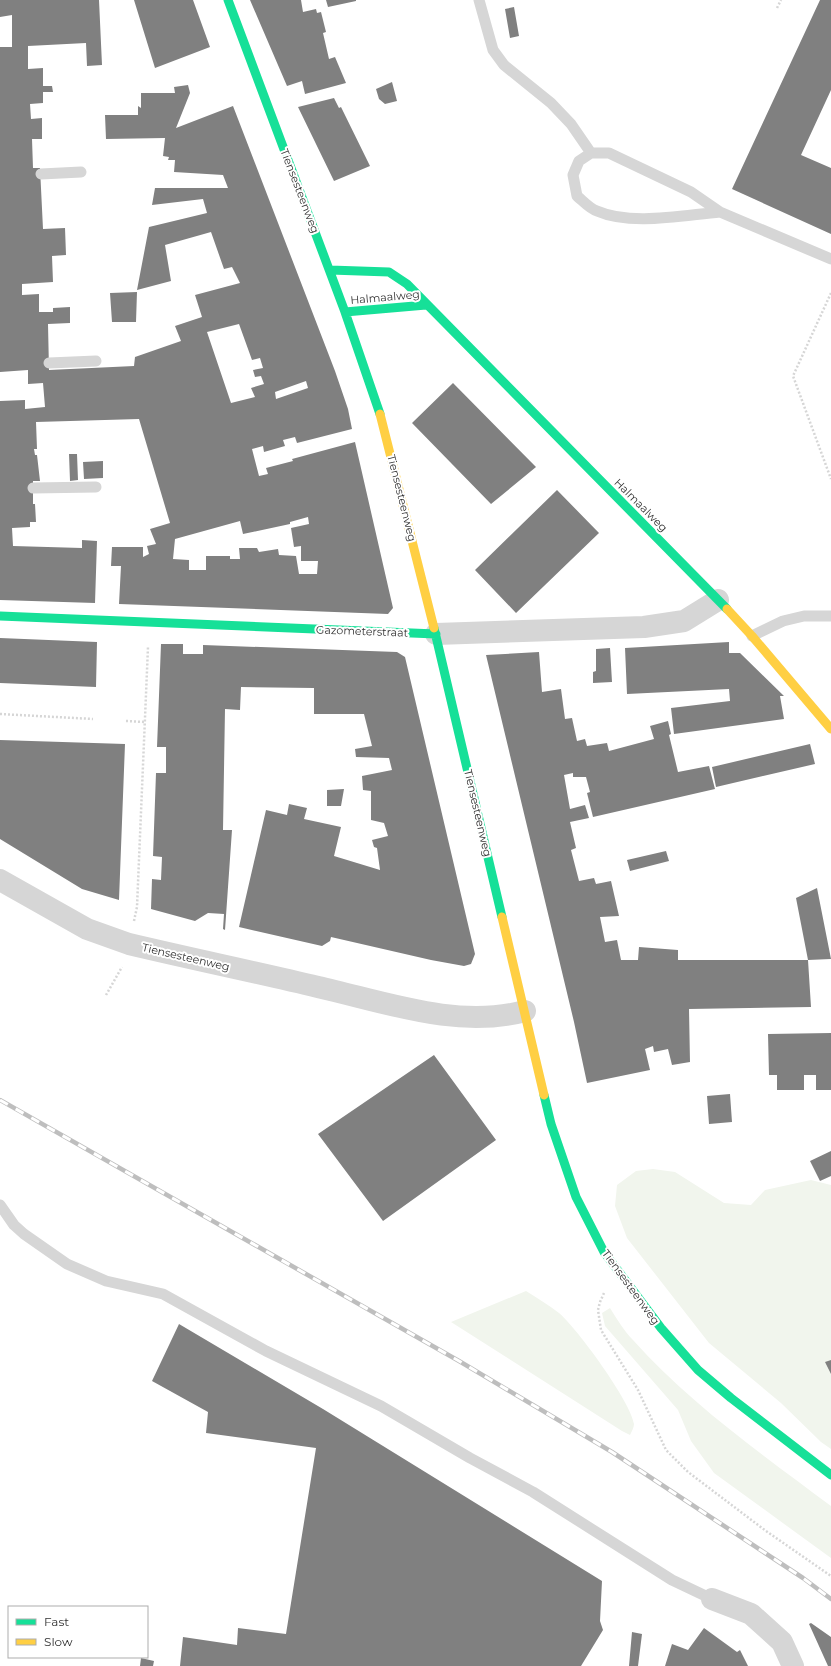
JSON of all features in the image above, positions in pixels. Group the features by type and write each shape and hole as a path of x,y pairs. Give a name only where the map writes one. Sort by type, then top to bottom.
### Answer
{"main road":[{"name":"Tiensesteenweg","path":"228,0 330,270 373,391 387,438 436,634 551,1124 576,1197 604,1252 661,1328 698,1370 731,1398 831,1475"},
{"name":"Halmaalweg","path":"330,270 389,272 407,284 718,600 752,636 831,729"},
{"name":"Halmaalweg","path":"345,312 426,305"},
{"name":"Gazometerstraat","path":"0,616 436,634"}],"street":[{"name":"Gazometerstraat","path":"436,634 644,627 684,621 718,600"},
{"name":"Tiensesteenweg","path":"0,880 87,929 129,944 400,1006 453,1016 470,1018 506,1016 525,1011"},
{"path":"712,1599 751,1614 782,1642 793,1666"}],"lane":[{"path":"479,0 492,50 504,65 551,103 571,124 590,153"},
{"path":"720,212 649,219 623,217 596,211 577,196 573,175 579,161 590,153 608,153 691,192 720,212 831,259"},
{"path":"41,174 81,172"},
{"path":"49,363 96,361"},
{"path":"33,488 96,487"},
{"path":"752,636 783,621 804,616 831,616"},
{"path":"0,1205 14,1225 24,1234 67,1264 106,1281 163,1294 266,1350 380,1406 470,1458 533,1492 672,1580 712,1599"}],"path":[{"path":"777,8 781,0"},
{"path":"831,293 793,376 831,479"},
{"path":"106,994 122,968 137,907 149,622"},
{"path":"0,714 93,719"},
{"path":"126,721 145,722"},
{"path":"621,1275 603,1295 599,1306 601,1330 638,1390 666,1450 688,1472 766,1531 831,1576"}],"shaded area":[{"path":"653,1169 675,1172 724,1203 751,1205 765,1190 811,1180 831,1185 831,1449 821,1442 781,1403 709,1343 627,1238 615,1206 617,1185 636,1171"},
{"path":"526,1291 559,1313 590,1349 614,1383 631,1414 634,1424 630,1435 451,1322"},
{"path":"610,1308 630,1336 678,1385 728,1428 831,1506 831,1558 714,1473 691,1441 678,1410 605,1326 602,1313"}],"building":[{"path":"0,0 99,0 102,65 87,66 86,43 28,46 28,69 43,68 43,86 52,86 53,92 43,92 43,103 30,104 31,119 42,118 42,139 32,139 33,168 40,168 43,229 65,228 66,255 52,256 53,282 22,284 22,295 39,294 39,312 53,312 53,308 70,307 70,323 48,324 49,370 134,366 135,357 181,341 175,326 202,317 195,295 240,283 232,267 224,269 211,232 165,245 171,281 137,290 149,227 207,213 203,199 152,205 155,188 228,188 223,175 174,172 175,160 168,160 169,157 163,156 165,138 106,139 105,115 138,115 138,106 141,108 141,93 175,93 174,87 188,85 190,93 176,128 233,106 335,371 348,409 352,429 297,443 295,437 283,440 285,446 264,452 263,446 252,449 259,476 268,474 266,468 293,461 292,459 355,442 393,608 388,614 119,604 121,566 111,566 112,547 143,547 143,557 149,554 147,546 156,544 150,529 170,523 139,419 36,422 37,449 34,449 35,455 37,455 40,481 33,481 33,504 35,504 36,522 30,522 30,527 12,528 13,546 82,548 82,540 97,541 95,603 0,600 0,401 25,400 25,409 45,407 43,383 28,384 28,370 0,372 0,47 12,47 12,15 0,17","holes":["239,324 252,360 260,358 263,368 253,370 255,377 261,376 264,384 251,388 255,397 231,403 207,332","306,381 308,388 276,399 275,392","308,517 309,524 291,528 294,547 301,546 301,561 318,561 317,574 299,574 296,556 279,555 278,549 259,552 257,548 239,548 240,559 230,559 230,556 206,556 206,570 189,570 189,560 173,559 175,539 240,521 243,534 290,524 290,522"]},
{"path":"134,0 193,0 210,47 155,68"},
{"path":"250,0 301,0 303,12 316,9 317,13 321,12 326,32 323,33 329,59 335,57 346,83 305,94 302,81 287,86"},
{"path":"326,0 356,0 356,1 328,7"},
{"path":"820,0 831,0 831,90 801,155 831,168 831,234 732,189"},
{"path":"514,7 519,36 510,38 505,9"},
{"path":"392,82 397,101 385,104 379,99 376,89"},
{"path":"334,98 339,108 341,107 370,166 334,181 298,107"},
{"path":"137,292 136,322 112,322 110,293"},
{"path":"453,383 536,467 491,504 412,423"},
{"path":"69,454 77,454 78,480 70,481"},
{"path":"103,461 103,478 84,479 83,462"},
{"path":"557,490 599,533 516,613 475,570"},
{"path":"0,638 97,642 96,687 0,683"},
{"path":"729,642 729,653 740,653 784,696 780,696 784,719 674,734 671,708 730,701 729,689 627,694 625,648"},
{"path":"161,644 183,644 183,654 203,654 203,645 397,652 405,657 475,954 471,964 464,966 431,960 331,937 330,941 322,946 239,927 266,810 287,815 289,804 307,808 304,819 341,827 334,856 380,870 377,848 374,847 372,840 388,836 384,823 371,820 371,791 363,790 362,776 392,770 389,758 356,757 355,749 372,746 364,714 314,714 314,688 241,687 240,710 225,709 223,830 232,830 225,930 223,929 224,914 208,913 195,921 151,909 152,879 161,880 162,857 153,856 156,773 166,773 166,747 157,747"},
{"path":"610,648 612,682 593,683 593,672 596,671 596,649"},
{"path":"539,652 542,692 561,689 565,719 572,718 577,741 585,739 587,746 607,743 609,751 654,739 650,726 668,721 671,734 669,735 678,772 709,766 715,789 593,817 587,793 590,792 586,777 573,777 573,773 564,775 570,809 585,805 589,818 570,822 576,848 571,850 579,881 594,878 596,884 611,881 619,916 600,917 605,942 617,940 621,960 638,960 639,947 678,950 678,960 808,960 811,1007 689,1009 690,1062 672,1065 668,1049 654,1052 653,1046 645,1049 650,1070 587,1083 574,1022 486,655"},
{"path":"0,740 125,744 119,900 82,889 0,839"},
{"path":"810,744 815,764 716,787 712,767"},
{"path":"344,789 341,806 327,806 327,790"},
{"path":"666,851 669,861 630,871 627,860"},
{"path":"817,888 831,959 808,960 796,898"},
{"path":"831,1033 831,1090 816,1090 816,1075 804,1075 804,1090 777,1090 777,1075 769,1075 768,1034"},
{"path":"434,1055 496,1140 383,1221 318,1134"},
{"path":"730,1094 732,1122 709,1124 707,1096"},
{"path":"831,1151 831,1176 820,1181 810,1161"},
{"path":"179,1324 323,1409 602,1581 600,1621 603,1630 581,1666 180,1666 183,1637 237,1645 238,1628 286,1634 316,1448 206,1433 208,1412 152,1381"},
{"path":"831,1360 831,1374 825,1362"},
{"path":"811,1623 831,1637 831,1666 828,1666 809,1624"},
{"path":"704,1628 737,1652 740,1650 748,1666 665,1666 672,1644 688,1650"},
{"path":"632,1632 642,1634 638,1666 629,1666"},
{"path":"141,1658 154,1661 153,1666 140,1666"}],"railway":[{"path":"0,1100 459,1361 612,1452 803,1578 831,1599"}],"traffic: fast":[{"path":"228,0 345,312 380,414"},
{"path":"330,270 389,272 407,284 727,609"},
{"path":"345,312 426,305"},
{"path":"0,616 436,634"},
{"path":"434,628 502,917"},
{"path":"544,1095 551,1124 576,1197 604,1252 661,1328 698,1370 731,1398 831,1475"}],"traffic: slow":[{"path":"380,414 434,628"},
{"path":"727,609 752,636 831,729"},
{"path":"502,917 544,1095"}]}
